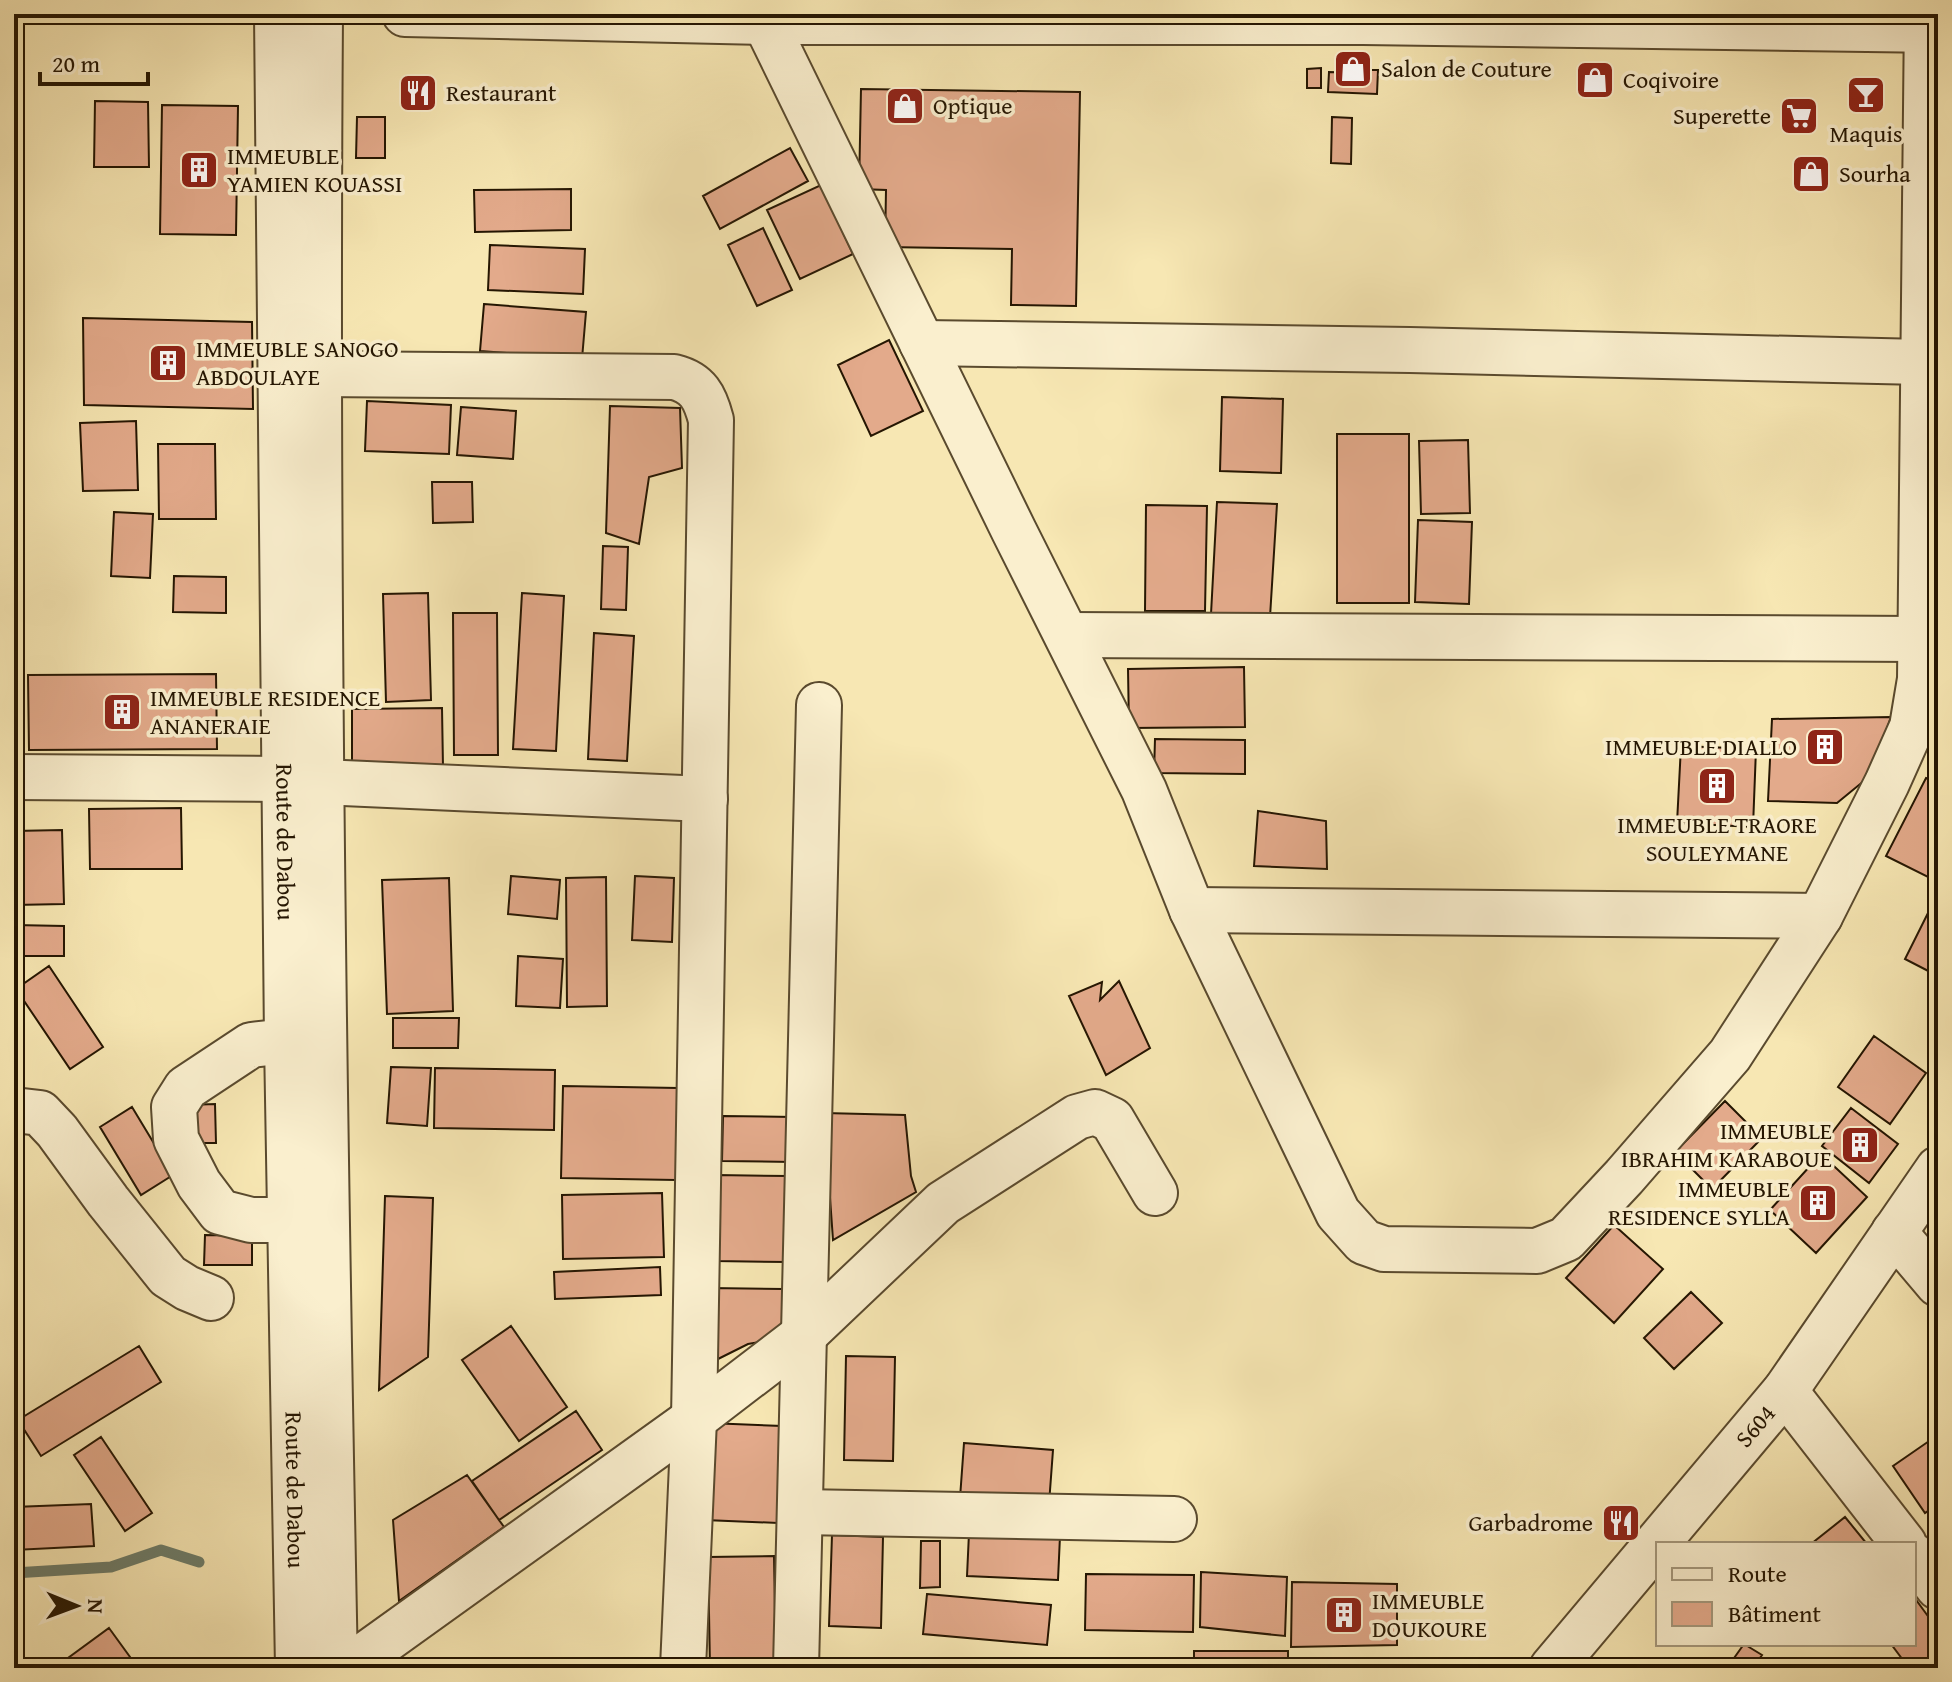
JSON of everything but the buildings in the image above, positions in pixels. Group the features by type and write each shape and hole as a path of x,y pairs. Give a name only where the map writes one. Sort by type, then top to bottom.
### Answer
{"street":[{"name":"Route de Dabou","path":"277,14 335,1668"},
{"name":"Route de Dabou","path":"298,1668 287,1041 303,781 317,374 320,14"},
{"path":"405,14 765,22 1363,18 1930,24 1922,362 1925,648 1912,727 1820,916 1730,1055 1566,1239 1537,1251 1384,1249 1364,1242 1338,1213 1192,910 1144,790 765,22"},
{"path":"922,343 1922,362"},
{"path":"317,374 674,377 686,380 697,388 711,420 694,1419 683,1668"},
{"path":"1067,635 1925,648"},
{"path":"796,1668 819,705"},
{"path":"14,777 303,781 705,799"},
{"path":"1192,910 1820,916"},
{"path":"287,1041 251,1045 186,1088 174,1107 176,1139 199,1184 220,1212 251,1220 290,1220"},
{"path":"14,1110 40,1113 168,1276 211,1298"},
{"path":"347,1668 694,1419 805,1334 943,1203 1077,1117 1095,1112 1112,1120 1155,1193"},
{"name":"S604","path":"1658,1542 1785,1391 1938,1169"},
{"path":"1894,1232 1938,1284"},
{"path":"1785,1391 1902,1542"},
{"path":"801,1512 1174,1519"},
{"name":"S604","path":"1552,1668 1656,1544"},
{"path":"1916,1559 1938,1587"}],"waterway":[{"path":"14,1573 111,1567 161,1550 199,1562"}],"place":[{"name":"Salon de Couture","path":"1353,69"},
{"name":"Coqivoire","path":"1595,80"},
{"name":"Restaurant","path":"418,93"},
{"name":"Maquis","path":"1866,95"},
{"name":"Optique","path":"905,106"},
{"name":"Superette","path":"1799,116"},
{"name":"IMMEUBLE YAMIEN KOUASSI","path":"199,170"},
{"name":"Sourha","path":"1811,174"},
{"name":"IMMEUBLE SANOGO ABDOULAYE","path":"168,363"},
{"name":"IMMEUBLE RESIDENCE ANANERAIE","path":"122,712"},
{"name":"IMMEUBLE DIALLO","path":"1825,747"},
{"name":"IMMEUBLE TRAORE SOULEYMANE","path":"1717,786"},
{"name":"IMMEUBLE IBRAHIM KARABOUE","path":"1860,1145"},
{"name":"IMMEUBLE RESIDENCE SYLLA","path":"1818,1203"},
{"name":"Garbadrome","path":"1621,1523"},
{"name":"IMMEUBLE DOUKOURE","path":"1344,1615"}]}
